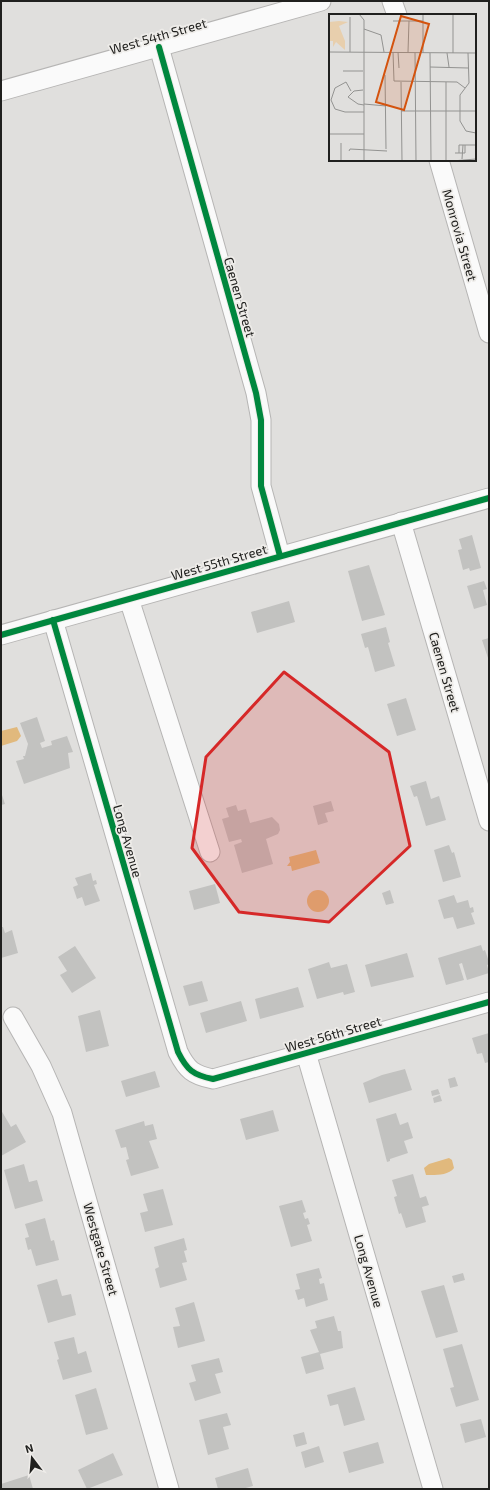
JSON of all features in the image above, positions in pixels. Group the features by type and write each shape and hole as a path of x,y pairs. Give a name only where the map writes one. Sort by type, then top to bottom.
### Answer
{"street":[{"name":"West 54th Street","path":"1,91 321,1"},
{"path":"392,1 396,14"},
{"name":"Caenen Street","path":"159,47 256,393 261,420 261,486 280,556"},
{"name":"Monrovia Street","path":"439,161 489,333"},
{"name":"West 55th Street","path":"1,635 489,498"},
{"name":"Caenen Street","path":"401,522 489,821"},
{"path":"129,599 210,852"},
{"name":"Long Avenue","path":"52,620 176,1046 185,1066"},
{"name":"West 56th Street","path":"185,1066 198,1076 213,1079 489,1002"},
{"name":"Westgate Street","path":"13,1017 41,1066 62,1112 169,1489"},
{"name":"Long Avenue","path":"306,1053 433,1489"}],"highlighted area":[{"path":"284,672 389,752 410,846 329,922 239,912 192,848 206,757"}],"shaded area":[{"path":"17,727 21,736 17,741 1,746 1,731"},
{"path":"316,850 320,863 292,871 291,866 287,866 290,862 289,857"},
{"path":"318,890 326,893 329,901 326,909 318,912 310,909 307,901 310,893"},
{"path":"449,1158 452,1160 454,1168 451,1171 441,1174 426,1175 424,1168 429,1164"}],"building":[{"path":"472,535 481,568 470,571 469,568 463,570 458,550 462,549 459,539"},
{"path":"369,565 385,615 362,621 348,571"},
{"path":"484,581 487,589 483,590 487,605 474,609 467,586"},
{"path":"289,601 295,622 257,633 251,612"},
{"path":"386,627 390,642 388,643 395,666 375,672 368,647 365,648 361,634"},
{"path":"489,638 489,661 482,640"},
{"path":"406,698 416,730 397,736 387,704"},
{"path":"37,717 45,741 40,743 42,748 52,745 51,741 67,736 73,752 68,753 70,768 24,784 16,761 24,759 23,756 25,756 28,744 20,723"},
{"path":"426,781 431,799 439,796 446,820 426,826 417,796 414,797 410,786"},
{"path":"1,792 5,804 1,805"},
{"path":"331,801 334,811 325,813 328,822 318,825 313,806"},
{"path":"236,805 238,811 246,809 250,823 272,817 279,824 280,830 278,834 266,839 273,864 242,873 234,845 242,842 241,839 229,842 222,819 229,817 226,808"},
{"path":"449,845 452,853 454,852 461,877 443,882 434,850"},
{"path":"91,873 93,881 96,880 97,884 94,885 100,901 85,906 82,897 77,899 73,887 78,885 75,878"},
{"path":"215,884 220,903 194,910 189,891"},
{"path":"390,890 394,903 386,905 382,893"},
{"path":"454,895 457,903 468,900 470,908 473,907 474,912 471,913 475,924 457,929 453,917 444,919 438,900"},
{"path":"1,927 3,927 5,933 12,930 18,953 1,958"},
{"path":"481,945 483,951 485,950 489,962 487,965 489,973 467,980 462,963 459,964 464,980 446,985 438,958"},
{"path":"75,946 96,978 72,993 60,975 67,971 58,957"},
{"path":"407,953 414,977 371,987 365,965"},
{"path":"329,962 331,968 347,964 355,992 344,995 343,992 317,999 308,969"},
{"path":"202,981 208,1001 189,1006 183,986"},
{"path":"298,987 304,1007 260,1019 255,999"},
{"path":"241,1001 247,1021 206,1033 200,1013"},
{"path":"100,1010 109,1046 86,1052 78,1016"},
{"path":"489,1033 489,1062 485,1063 482,1053 477,1054 472,1038"},
{"path":"405,1069 412,1090 369,1103 363,1083 382,1075"},
{"path":"155,1071 160,1087 126,1097 121,1081"},
{"path":"455,1077 458,1086 450,1088 448,1079"},
{"path":"438,1089 440,1094 432,1096 431,1091"},
{"path":"440,1095 442,1101 434,1103 433,1098"},
{"path":"1,1110 11,1127 16,1124 26,1142 1,1156"},
{"path":"273,1110 279,1131 246,1140 240,1119"},
{"path":"396,1113 400,1125 408,1122 413,1138 404,1141 408,1153 390,1159 390,1161 387,1162 376,1119"},
{"path":"144,1121 145,1126 153,1124 157,1139 149,1141 159,1168 131,1176 126,1160 129,1159 126,1147 121,1148 115,1130"},
{"path":"24,1164 29,1182 37,1180 43,1201 15,1209 4,1170"},
{"path":"413,1174 420,1198 426,1196 429,1205 422,1207 426,1222 406,1228 401,1213 399,1214 394,1197 397,1196 392,1180"},
{"path":"163,1189 173,1225 145,1232 140,1213 148,1211 143,1194"},
{"path":"302,1200 306,1212 303,1213 305,1219 308,1218 310,1224 307,1225 312,1241 291,1247 279,1206"},
{"path":"45,1218 51,1241 54,1240 59,1260 36,1266 31,1249 28,1250 25,1238 29,1237 25,1224"},
{"path":"184,1238 187,1250 184,1251 187,1262 182,1263 187,1280 160,1288 155,1269 159,1267 154,1247"},
{"path":"319,1268 322,1278 319,1279 320,1284 324,1283 328,1300 306,1307 304,1298 298,1300 295,1290 300,1289 296,1274"},
{"path":"463,1273 465,1280 454,1283 452,1276"},
{"path":"57,1279 62,1296 71,1294 76,1315 48,1323 37,1285"},
{"path":"444,1285 458,1332 436,1338 421,1291"},
{"path":"194,1302 205,1341 178,1348 173,1327 180,1326 175,1308"},
{"path":"334,1316 338,1331 341,1331 343,1348 320,1354 324,1369 306,1374 301,1357 319,1352 310,1330 317,1328 315,1321"},
{"path":"74,1337 78,1354 86,1351 92,1372 63,1380 57,1360 59,1359 54,1342"},
{"path":"462,1344 479,1400 456,1407 450,1388 454,1387 443,1349"},
{"path":"219,1358 223,1372 215,1374 221,1393 195,1401 189,1383 196,1381 191,1365"},
{"path":"355,1387 365,1420 344,1426 338,1404 330,1406 327,1395"},
{"path":"96,1388 108,1429 86,1435 75,1395"},
{"path":"227,1413 231,1425 223,1427 229,1449 208,1455 199,1420"},
{"path":"481,1419 486,1437 465,1443 460,1424"},
{"path":"304,1432 307,1444 296,1447 293,1435"},
{"path":"378,1442 384,1463 349,1473 343,1452"},
{"path":"319,1446 324,1462 305,1468 301,1452"},
{"path":"113,1453 123,1475 87,1489 78,1470"},
{"path":"248,1468 253,1486 242,1489 218,1489 215,1478"},
{"path":"29,1475 33,1489 1,1489 1,1484"}],"cycle path":[{"path":"159,47 256,393 261,420 261,486 280,556"},
{"path":"1,635 489,498"},
{"path":"53,620 178,1052 184,1063 191,1071 200,1076 213,1079 489,1002"}]}
